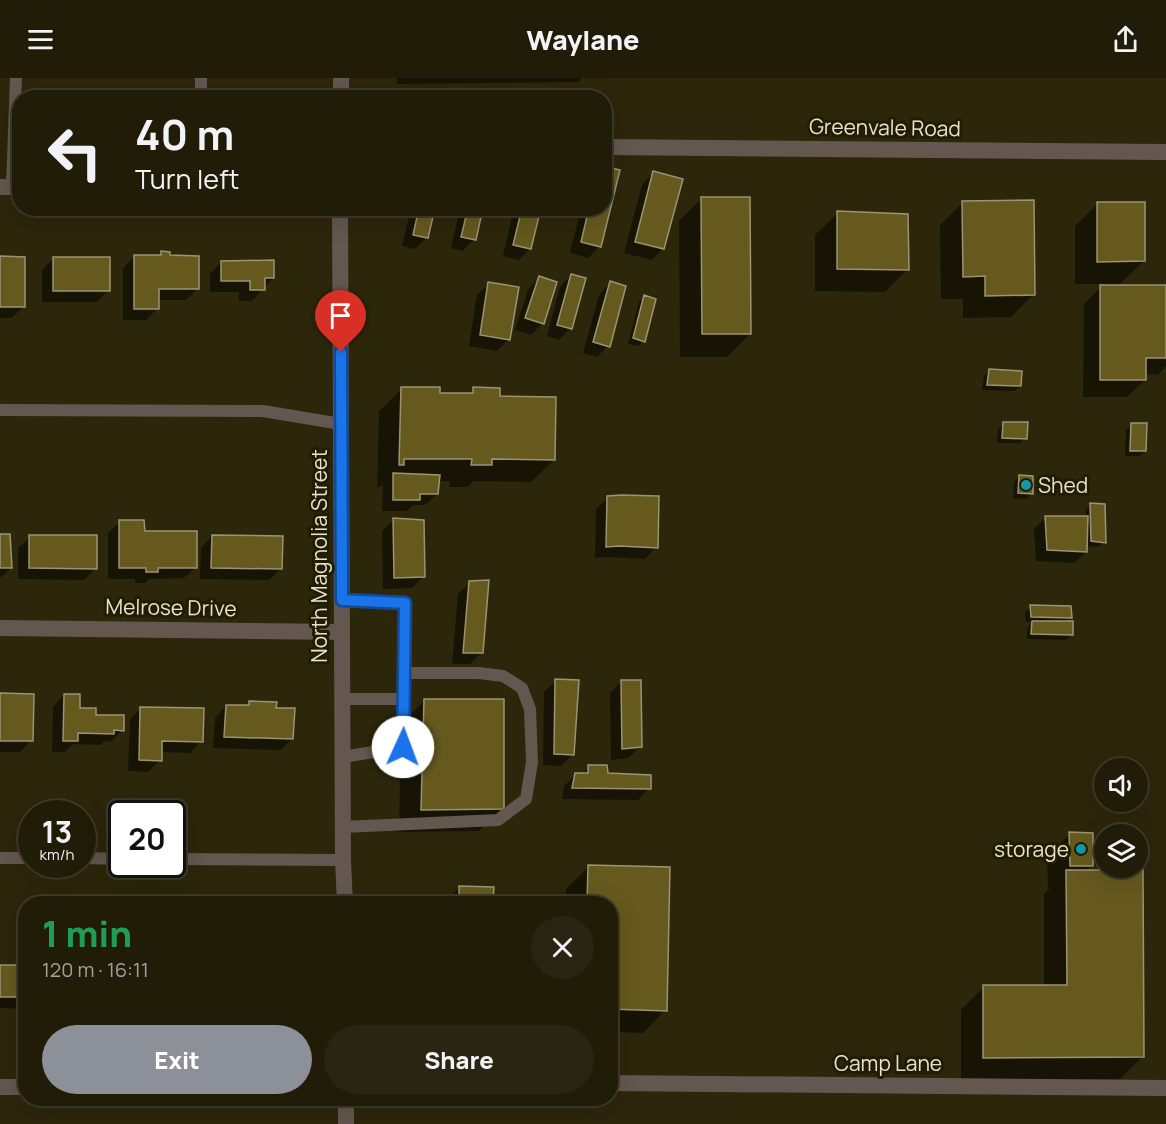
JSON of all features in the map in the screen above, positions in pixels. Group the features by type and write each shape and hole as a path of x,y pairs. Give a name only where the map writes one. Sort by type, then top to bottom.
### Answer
{"street":[{"name":"Greenvale Road","path":"612,147 1166,152"},
{"name":"North Magnolia Street","path":"340,216 345,896"},
{"name":"Melrose Drive","path":"0,628 342,632"},
{"name":"Camp Lane","path":"618,1083 1166,1088"},
{"path":"0,1087 18,1087"},
{"path":"346,1106 346,1124"}],"lane":[{"path":"0,410 263,411 341,424"},
{"path":"342,600 405,603 403,747 343,757"},
{"path":"343,826 498,820 526,799 532,762 530,710 522,687 503,676 479,673 405,674"},
{"path":"343,699 404,699"},
{"path":"0,858 18,858"},
{"path":"186,859 343,860"}],"building":[{"path":"612,168 620,170 612,202"},
{"path":"653,171 683,179 664,249 635,242"},
{"path":"701,197 750,197 751,334 702,334"},
{"path":"1034,200 1035,295 985,296 985,276 963,277 962,201"},
{"path":"1097,202 1145,202 1145,261 1097,262"},
{"path":"837,211 908,214 909,270 837,269"},
{"path":"417,216 433,216 428,238 413,235"},
{"path":"466,216 481,216 476,240 461,237"},
{"path":"520,216 539,216 531,249 513,245"},
{"path":"587,216 609,216 601,247 581,242"},
{"path":"161,251 170,252 170,255 199,256 199,289 159,289 159,309 134,309 134,255 161,255"},
{"path":"0,256 25,257 25,307 0,307"},
{"path":"53,257 110,257 110,291 53,291"},
{"path":"274,260 274,278 265,278 265,290 250,290 250,281 221,281 221,261"},
{"path":"571,274 586,278 572,329 557,325"},
{"path":"539,276 557,282 544,324 525,318"},
{"path":"610,281 626,286 610,347 593,342"},
{"path":"488,282 519,287 510,340 480,335"},
{"path":"1100,285 1166,285 1166,358 1146,358 1146,380 1100,380"},
{"path":"644,295 656,299 645,342 633,338"},
{"path":"989,369 1022,371 1021,386 987,385"},
{"path":"401,387 440,387 440,393 473,393 473,387 500,388 500,396 556,397 555,460 492,459 492,465 471,465 472,459 404,459 404,465 399,465"},
{"path":"1003,422 1028,422 1027,439 1002,438"},
{"path":"1131,423 1147,423 1146,451 1130,451"},
{"path":"393,473 440,475 438,494 420,494 420,500 393,500"},
{"name":"Shed","path":"1019,475 1033,476 1033,494 1018,493"},
{"path":"607,496 659,496 658,548 606,547"},
{"path":"1090,503 1105,504 1106,543 1091,541"},
{"path":"1045,516 1088,516 1087,552 1047,550"},
{"path":"393,518 424,520 425,577 394,578"},
{"path":"119,520 144,520 145,531 197,531 197,568 158,568 158,572 146,572 146,568 119,568"},
{"path":"0,534 10,534 12,568 0,568"},
{"path":"29,535 97,535 97,569 29,568"},
{"path":"212,535 283,536 282,569 211,568"},
{"path":"489,580 483,653 463,653 469,581"},
{"path":"1030,605 1071,606 1072,618 1031,617"},
{"path":"1032,621 1073,621 1073,635 1031,634"},
{"path":"555,679 579,680 574,755 554,754"},
{"path":"621,680 641,680 642,747 622,749"},
{"path":"0,693 34,694 33,741 0,741"},
{"path":"64,694 80,694 80,708 96,708 96,715 124,715 124,731 114,730 114,734 78,733 78,741 63,741"},
{"path":"424,699 504,699 504,809 421,810"},
{"path":"249,701 277,702 276,708 295,708 293,739 224,737 226,705 249,705"},
{"path":"140,707 204,708 203,742 162,741 162,761 139,760"},
{"path":"588,765 607,765 608,773 651,775 651,789 572,788 575,773 588,773"},
{"name":"storage","path":"1069,832 1093,833 1093,866 1070,866"},
{"path":"588,865 670,867 667,1011 618,1009 618,896 587,896"},
{"path":"1066,870 1094,870 1094,878 1143,878 1144,1057 983,1058 983,985 1067,985"},
{"path":"459,886 494,887 493,896 459,896"},
{"path":"0,965 18,965 18,997 0,997"}],"place":[{"name":"Shed","path":"1026,485"},
{"name":"storage","path":"1081,849"}],"route":[{"path":"341,352 342,600 405,603 403,747"}]}
